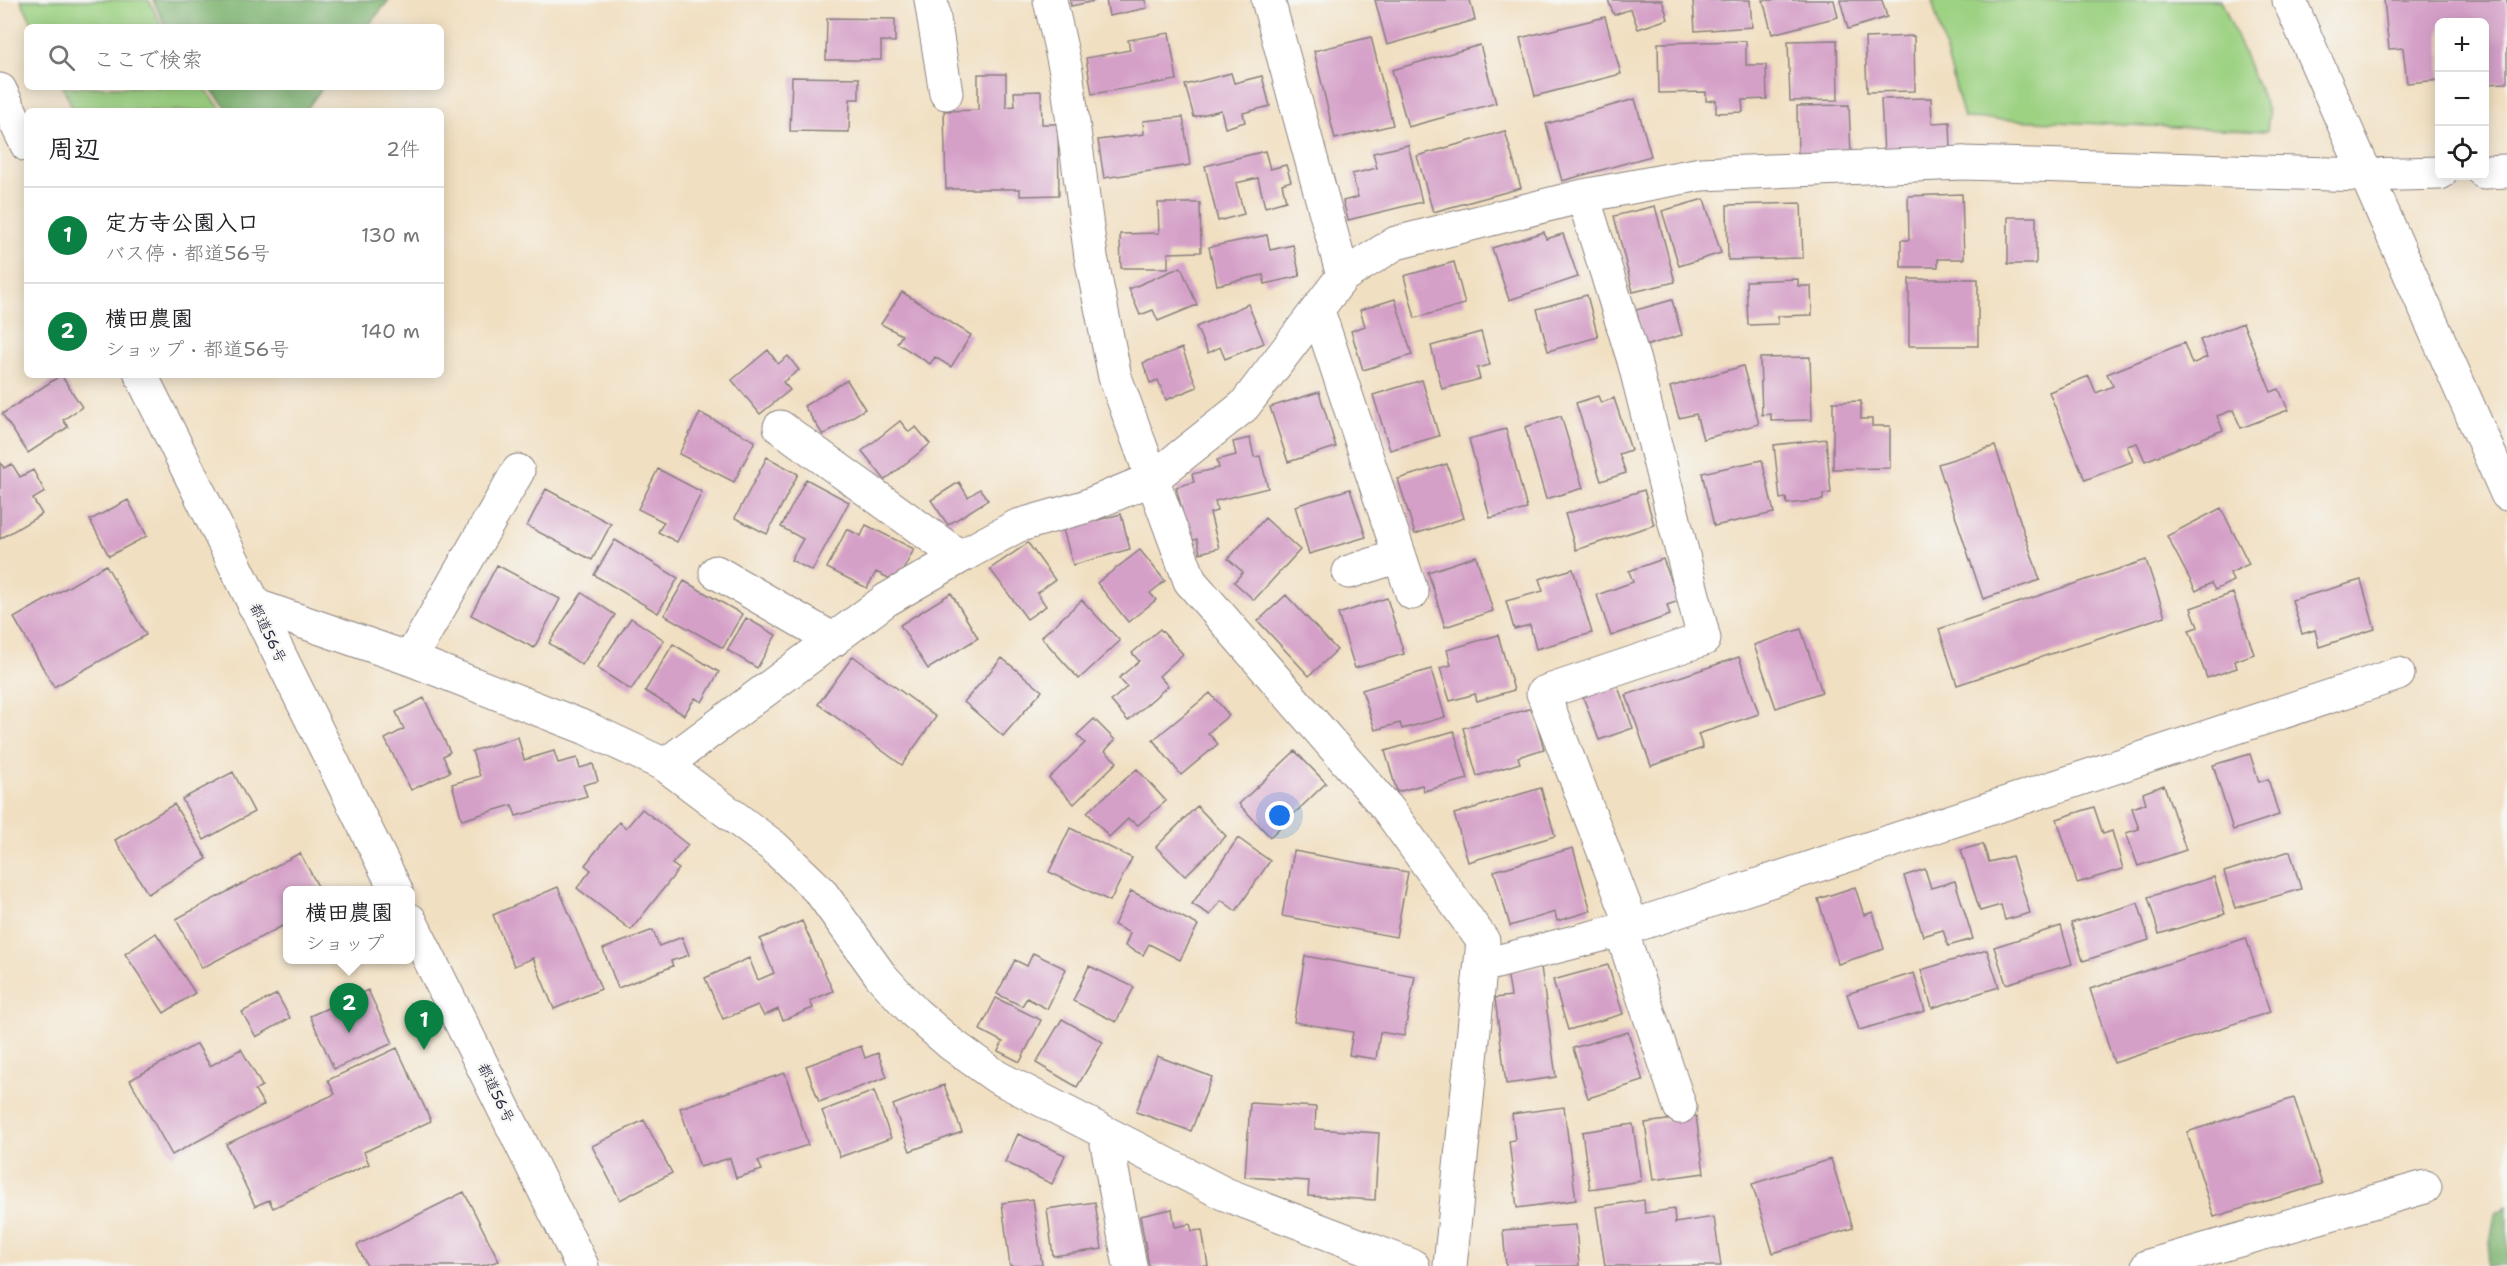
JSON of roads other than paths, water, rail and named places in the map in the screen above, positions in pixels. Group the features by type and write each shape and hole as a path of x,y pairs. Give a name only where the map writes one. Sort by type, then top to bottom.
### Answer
{"street":[{"path":"931,0 946,93"},
{"path":"1050,0 1066,71 1091,256 1115,377 1190,581 1388,809 1482,941 1450,1266"},
{"path":"1268,0 1342,276"},
{"path":"2289,0 2364,175 2507,494"},
{"path":"0,90 24,139"},
{"path":"665,765 886,600 1017,526 1084,507 1152,478 1244,406 1318,311 1342,276 1396,243 1583,196 1701,174 1963,163 2364,175 2435,173"},
{"path":"2489,172 2507,171"},
{"path":"1583,196 1634,361 1704,639 1543,693 1626,927 1680,1107"},
{"path":"1318,311 1412,593"},
{"name":"都道56号","path":"142,378 394,886"},
{"path":"780,427 960,557"},
{"path":"410,659 518,471"},
{"path":"1349,572 1399,556"},
{"path":"716,572 834,640"},
{"path":"254,605 410,659 586,728 665,765 772,846 820,891 881,976 914,1012 951,1044 998,1077 1225,1194 1413,1266"},
{"path":"1481,966 1626,927 2398,674"},
{"name":"都道56号","path":"415,928 582,1266"},
{"path":"1106,1133 1130,1266"},
{"path":"2148,1266 2425,1187"}],"place":[{"name":"横田農園","path":"349,1033"},
{"name":"定方寺公園入口","path":"424,1050"}]}
